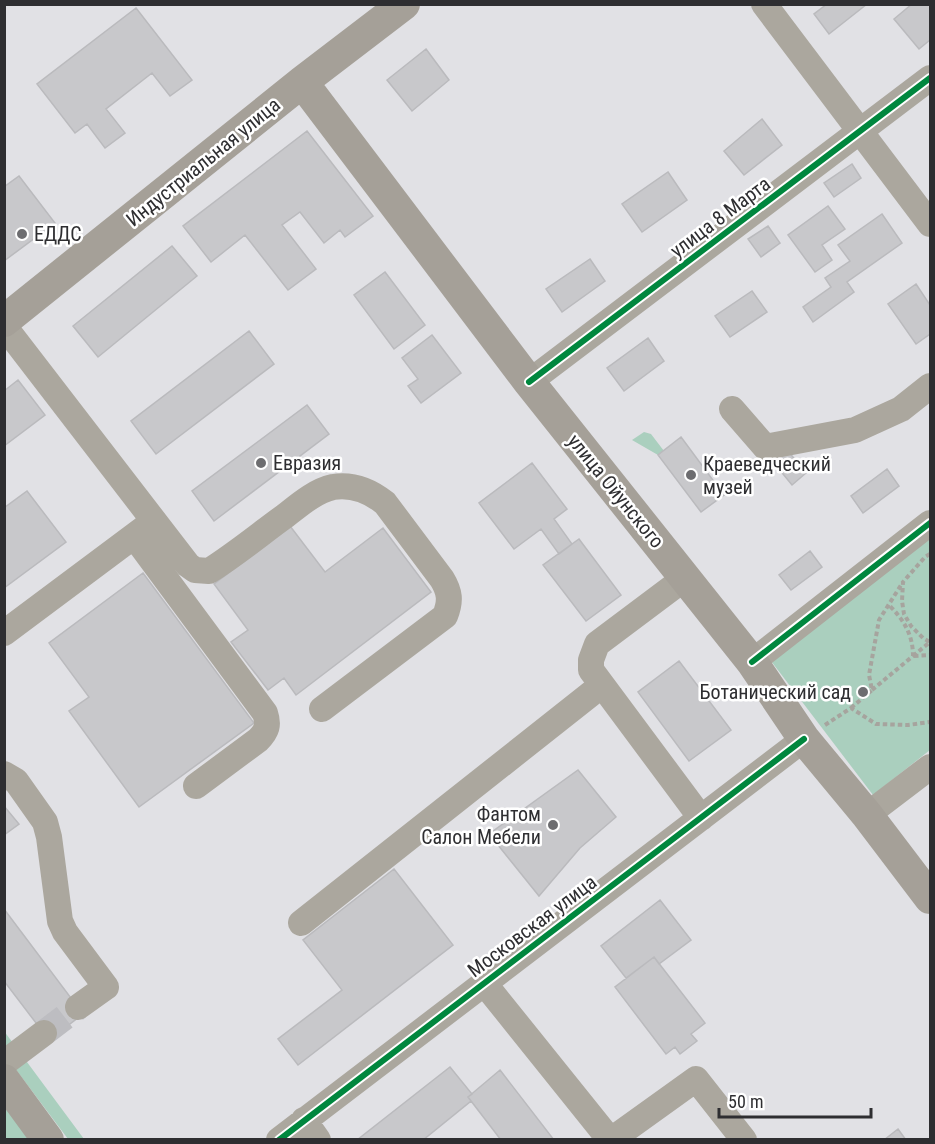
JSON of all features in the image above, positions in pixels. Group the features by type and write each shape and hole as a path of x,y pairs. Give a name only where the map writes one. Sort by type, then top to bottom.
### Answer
{"main road":[{"name":"Индустриальная улица","path":"4,321 302,82 404,4"},
{"name":"улица Ойунского","path":"302,82 529,382 752,662 804,739 867,815 930,898"},
{"path":"4,1080 48,1140"}],"street":[{"path":"764,4 930,224"},
{"name":"улица 8 Марта","path":"529,382 930,78"},
{"path":"4,326 144,528 265,713 267,721 264,734 196,786"},
{"path":"732,409 765,447 855,430 901,409 930,386"},
{"path":"144,528 188,565 201,572 209,571 310,497 332,488 362,489 385,503 442,579 448,589 450,599 448,608 445,616 322,709"},
{"path":"752,662 930,523"},
{"path":"4,633 144,528"},
{"path":"685,578 597,644 591,660 591,670 701,818"},
{"path":"301,923 603,685"},
{"name":"Московская улица","path":"279,1140 311,1130 484,983 804,739"},
{"path":"867,815 930,767"},
{"path":"4,774 16,781 45,822 60,921 65,932 106,987 78,1007"},
{"path":"484,983 610,1140 696,1079 744,1140"},
{"path":"4,1063 44,1033"}],"path":[{"path":"872,690 869,675 879,620 903,582 930,554"},
{"path":"804,739 851,708 930,642 911,626 904,614 903,582"},
{"path":"889,605 900,616 910,634 913,656"},
{"path":"913,656 930,655"},
{"path":"851,708 876,724 908,725 930,722"}],"green space":[{"path":"644,432 651,434 664,451 658,455 632,440"},
{"name":"Ботанический сад","path":"930,532 930,750 873,795 768,657"},
{"path":"4,1031 84,1139 68,1139 5,1055"},
{"path":"4,1100 35,1139 6,1139"}],"building":[{"path":"827,4 867,4 829,34 814,14"},
{"path":"912,4 930,4 930,40 919,49 894,19"},
{"path":"136,8 192,80 170,96 152,73 106,109 125,133 105,148 87,124 75,133 37,84"},
{"path":"426,49 449,80 412,111 387,80"},
{"path":"762,119 782,145 744,175 724,151"},
{"path":"307,131 373,216 345,237 340,230 324,243 300,212 282,225 316,269 288,290 245,235 211,262 183,226"},
{"path":"852,164 861,178 834,197 824,183"},
{"path":"668,172 687,200 642,232 622,204"},
{"path":"19,176 55,223 4,261 4,187"},
{"path":"828,206 845,229 822,245 832,260 815,272 788,235"},
{"path":"882,214 902,243 847,282 854,292 813,322 803,307 831,287 825,278 850,261 838,245"},
{"path":"768,226 780,243 761,257 748,239"},
{"path":"172,246 197,276 98,357 73,326"},
{"path":"590,259 605,281 562,312 546,289"},
{"path":"385,272 425,325 394,349 354,295"},
{"path":"916,284 930,305 930,334 916,344 888,304"},
{"path":"752,291 767,312 730,337 715,316"},
{"path":"249,331 274,364 156,454 131,421"},
{"path":"432,335 461,373 421,403 408,386 418,379 402,358"},
{"path":"648,338 664,361 624,391 607,368"},
{"path":"18,380 45,415 4,446 4,391"},
{"name":"Евразия","path":"307,405 329,434 214,521 192,491"},
{"name":"Краеведческий музей","path":"681,437 724,495 701,512 658,455"},
{"path":"788,451 806,473 792,485 774,463"},
{"path":"532,463 567,509 554,519 572,544 559,554 541,529 514,549 479,503"},
{"path":"887,469 899,486 863,513 851,496"},
{"path":"27,491 66,542 4,588 4,508"},
{"path":"290,526 325,572 383,528 431,592 296,695 284,678 268,690 231,642 248,630 214,584"},
{"path":"579,539 621,595 586,621 543,565"},
{"path":"810,551 822,567 791,590 779,575"},
{"path":"143,573 254,723 139,807 69,711 89,697 49,643"},
{"path":"679,661 731,730 689,761 638,692"},
{"name":"Фантом Салон Мебели","path":"578,770 616,817 580,848 539,896 489,834"},
{"path":"4,806 19,824 4,835"},
{"path":"394,869 453,945 298,1065 278,1039 342,990 303,940"},
{"path":"660,900 691,940 659,964 654,957 626,978 601,946"},
{"path":"4,909 83,1014 49,1040 4,981"},
{"path":"654,957 705,1023 691,1034 697,1041 680,1054 675,1047 666,1054 615,987"},
{"path":"450,1067 472,1094 468,1097 471,1101 423,1140 357,1140"},
{"path":"500,1070 554,1140 501,1140 468,1097"},
{"path":"898,1129 906,1140 884,1140"}],"tunnel":[{"path":"44,1033 78,1007"}],"cycle path":[{"path":"529,382 930,78"},
{"path":"752,662 930,523"},
{"path":"279,1140 804,739"}],"place":[{"name":"ЕДДС","path":"22,234"},
{"name":"Евразия","path":"261,463"},
{"name":"Краеведческий музей","path":"691,475"},
{"name":"Ботанический сад","path":"863,692"},
{"name":"Фантом Салон Мебели","path":"553,825"}]}
